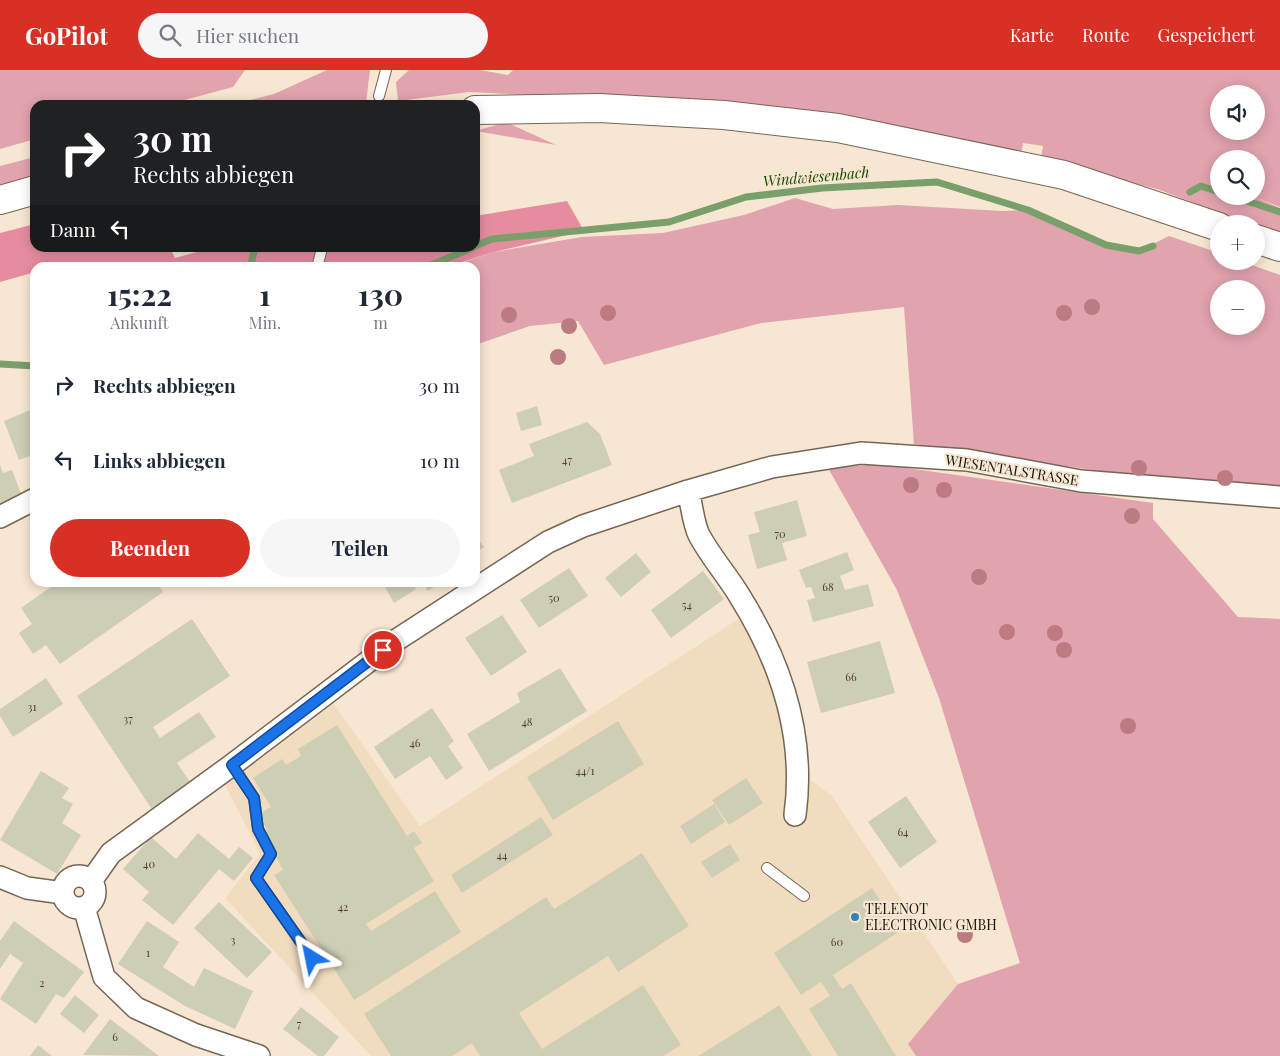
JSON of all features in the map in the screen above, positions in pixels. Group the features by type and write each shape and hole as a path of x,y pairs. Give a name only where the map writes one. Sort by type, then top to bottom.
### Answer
{"main road":[{"path":"480,110 600,108 724,115 838,128 1064,175 1210,224"},
{"path":"0,200 30,191"},
{"path":"1265,242 1280,247"}],"street":[{"name":"WIESENTALSTRASSE","path":"480,586 548,542 583,526 688,491 772,467 861,453 967,460 1081,481 1280,497"},
{"path":"688,491 698,534 740,596 769,647 792,715 799,786 795,815"},
{"path":"0,517 30,502"},
{"name":"WIESENTALSTRASSE","path":"92,882 112,852 232,765 398,639 478,587"},
{"path":"83,876 92,882 95,888 91,903 78,908 69,904 63,893 66,883 73,877 83,876"},
{"path":"0,877 27,888 63,893"},
{"path":"84,907 104,977 136,1008 196,1035 259,1056"}],"lane":[{"path":"379,96 386,70"},
{"path":"232,765 254,798 258,829 271,854 256,878 312,958"},
{"path":"767,868 804,896"}],"shaded area":[{"path":"0,70 245,70 233,87 185,100 30,100 30,140 0,149"},
{"path":"327,70 370,70 366,100 251,100 274,94"},
{"path":"409,70 480,70 508,75 513,70 1280,70 1280,207 1265,201 1265,150 1210,150 1210,205 1265,205 1265,201 1280,208 1280,235 1265,229 1265,215 1227,215 1157,189 1041,159 1043,146 1023,143 1021,154 568,97 469,92 398,100 396,82"},
{"path":"506,122 556,145 480,132 480,130"},
{"path":"30,158 30,178 0,185 0,166"},
{"path":"795,198 833,209 898,205 1002,211 1028,210 1106,245 1139,251 1169,236 1210,250 1210,270 1265,270 1280,275 1280,487 1141,477 914,444 904,307 761,323 604,365 578,321 530,326 480,343 480,262 464,262 494,252 582,237 663,233 744,215"},
{"path":"567,201 584,231 494,252 462,262 30,262 30,273 0,282 0,233 30,225 30,252 172,252 175,258 197,252 480,252 480,215"},
{"path":"879,464 1153,503 1153,519 1238,617 1280,619 1280,1056 916,1056 908,1044 958,984 1020,963 939,698 897,590 828,468"},
{"path":"746,614 766,648 801,773 832,796 958,984 908,1044 916,1056 371,1056 225,898 260,854 221,777 328,696 420,826"}],"building":[{"path":"537,406 542,425 521,431 516,413"},
{"path":"30,410 30,456 19,460 4,421"},
{"path":"587,422 600,434 612,465 512,503 499,470 534,456 529,444"},
{"path":"0,465 3,473 12,470 23,499 0,508"},
{"path":"797,500 807,536 782,543 787,560 757,569 748,535 760,532 754,512"},
{"path":"480,541 484,547 480,550"},
{"path":"847,552 854,570 840,576 845,590 868,584 874,606 813,622 807,600 815,598 811,587 806,588 799,570"},
{"path":"636,553 651,572 621,597 605,578"},
{"path":"569,568 588,596 539,628 520,600"},
{"path":"703,571 724,599 671,638 651,610"},
{"path":"51,587 160,587 163,592 60,664 46,645 33,654 19,633 32,624 21,608"},
{"path":"385,587 415,587 416,589 394,603"},
{"path":"425,587 434,587 428,591"},
{"path":"502,615 527,652 491,676 465,638"},
{"path":"192,619 230,676 153,727 160,738 199,712 216,737 177,763 192,785 153,811 77,696"},
{"path":"880,641 895,693 821,713 807,662"},
{"path":"560,668 587,711 489,771 467,734 520,702 517,693"},
{"path":"46,678 63,704 13,737 0,716 0,709"},
{"path":"432,708 454,741 448,746 463,768 446,780 430,756 395,779 374,747"},
{"path":"618,721 644,764 553,820 527,777"},
{"path":"337,725 407,836 414,831 422,843 414,848 434,881 366,924 371,931 435,891 461,932 354,1000 274,875 283,870 265,836 267,830 262,820 262,812 271,807 253,778 282,759 286,765 301,756 298,749"},
{"path":"41,771 69,788 62,798 73,804 62,823 81,835 57,874 0,840"},
{"path":"746,778 763,803 729,825 712,800"},
{"path":"906,796 937,842 900,868 868,822"},
{"path":"714,804 725,822 691,844 680,826"},
{"path":"541,817 553,835 462,893 451,875"},
{"path":"198,833 229,859 239,847 253,858 234,881 219,869 173,925 142,900 149,892 123,869 151,837 176,859"},
{"path":"730,844 740,860 712,878 701,862"},
{"path":"642,853 689,926 618,972 608,956 519,1013 542,1049 643,985 681,1045 663,1056 480,1056 472,1043 452,1056 391,1056 364,1014 546,897 554,909"},
{"path":"872,888 900,931 833,975 842,989 851,983 896,1056 838,1056 809,1009 830,996 821,982 801,995 774,953"},
{"path":"219,902 272,952 247,978 194,928"},
{"path":"14,921 84,972 64,998 56,994 36,1024 0,999 23,963 10,954 0,969 0,941"},
{"path":"147,921 179,942 163,967 194,987 204,968 253,991 235,1029 185,1006 118,964"},
{"path":"75,995 99,1015 84,1033 60,1014"},
{"path":"779,1005 812,1056 698,1056 761,1017"},
{"path":"301,1007 339,1037 324,1056 318,1056 283,1029"},
{"path":"110,1019 159,1056 83,1055"},
{"path":"38,1045 52,1056 30,1056"}],"waterway":[{"name":"Windwiesenbach","path":"480,244 492,239 669,222 746,197 822,188 937,182 1028,210 1106,245 1139,251 1153,246"},
{"name":"Windwiesenbach","path":"1190,192 1201,186 1210,189"},
{"name":"Windwiesenbach","path":"1259,205 1280,212"},
{"path":"252,262 254,252"},
{"name":"Windwiesenbach","path":"438,262 462,252"},
{"name":"Windwiesenbach","path":"0,364 30,366"}],"place":[{"name":"TELENOT ELECTRONIC GMBH","path":"855,917"}],"route":[{"path":"312,958 256,878 271,854 258,829 254,798 232,765 383,650"}]}
